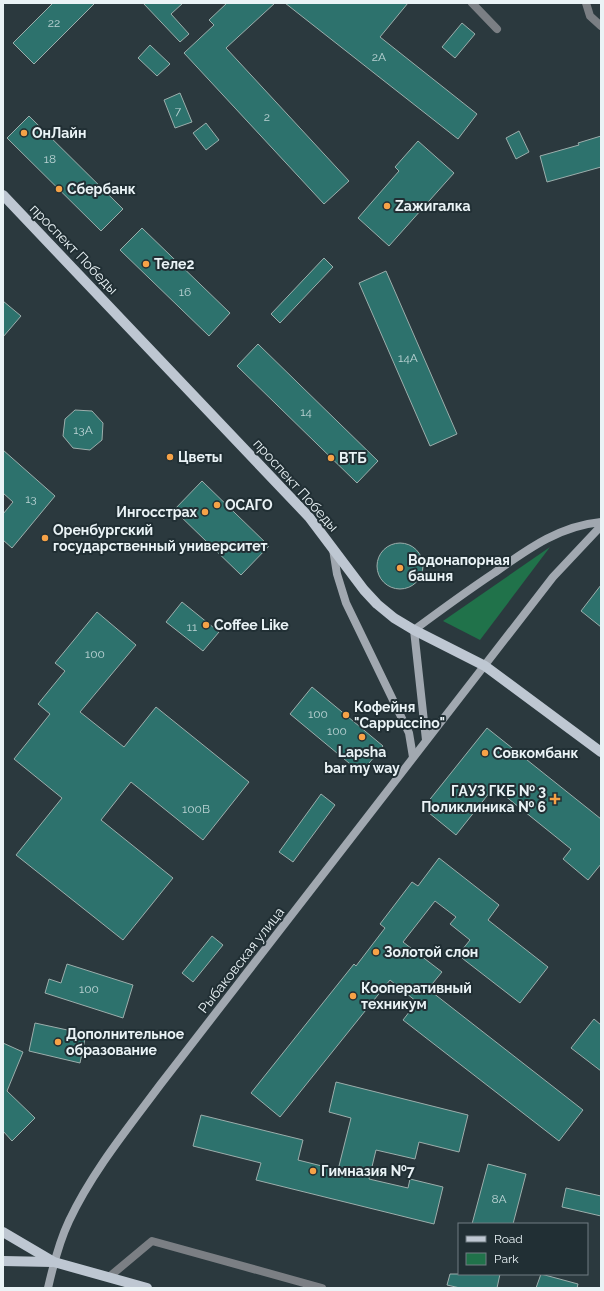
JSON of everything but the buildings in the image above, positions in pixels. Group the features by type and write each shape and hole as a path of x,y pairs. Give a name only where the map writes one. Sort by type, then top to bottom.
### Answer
{"main road":[{"name":"проспект Победы","path":"3,195 299,506 364,590 377,604 414,630 485,666 601,752"},
{"path":"426,740 414,630 485,579 556,533 582,524 601,522"},
{"name":"Рыбаковская улица","path":"48,1288 54,1262 69,1221 102,1164 160,1084 553,577 601,526"},
{"path":"333,548 337,574 346,604 409,733 413,757"},
{"path":"3,1232 54,1262"},
{"path":"3,1261 54,1262 148,1288"}],"street":[{"path":"472,3 497,29"},
{"path":"586,3 590,16 601,26"},
{"path":"109,1277 152,1241 322,1288"}],"green space":[{"path":"550,547 480,640 443,621"}],"place":[{"name":"ОнЛайн","path":"24,133"},
{"name":"Сбербанк","path":"59,189"},
{"name":"Zажигалка","path":"387,206"},
{"name":"Теле2","path":"146,264"},
{"name":"Цветы","path":"170,457"},
{"name":"ВТБ","path":"331,458"},
{"name":"ОСАГО","path":"217,505"},
{"name":"Ингосстрах","path":"205,512"},
{"name":"Оренбургский государственный университет","path":"45,538"},
{"name":"Водонапорная башня","path":"400,568"},
{"name":"Coffee Like","path":"206,625"},
{"name":"Кофейня \"Cappuccino\"","path":"346,715"},
{"name":"Lapsha bar my way","path":"362,737"},
{"name":"Совкомбанк","path":"485,753"},
{"name":"ГАУЗ ГКБ № 3 Поликлиника № 6","path":"555,799"},
{"name":"Золотой слон","path":"376,952"},
{"name":"Кооперативный техникум","path":"353,996"},
{"name":"Дополнительное образование","path":"58,1042"},
{"name":"Гимназия №7","path":"313,1171"}]}
